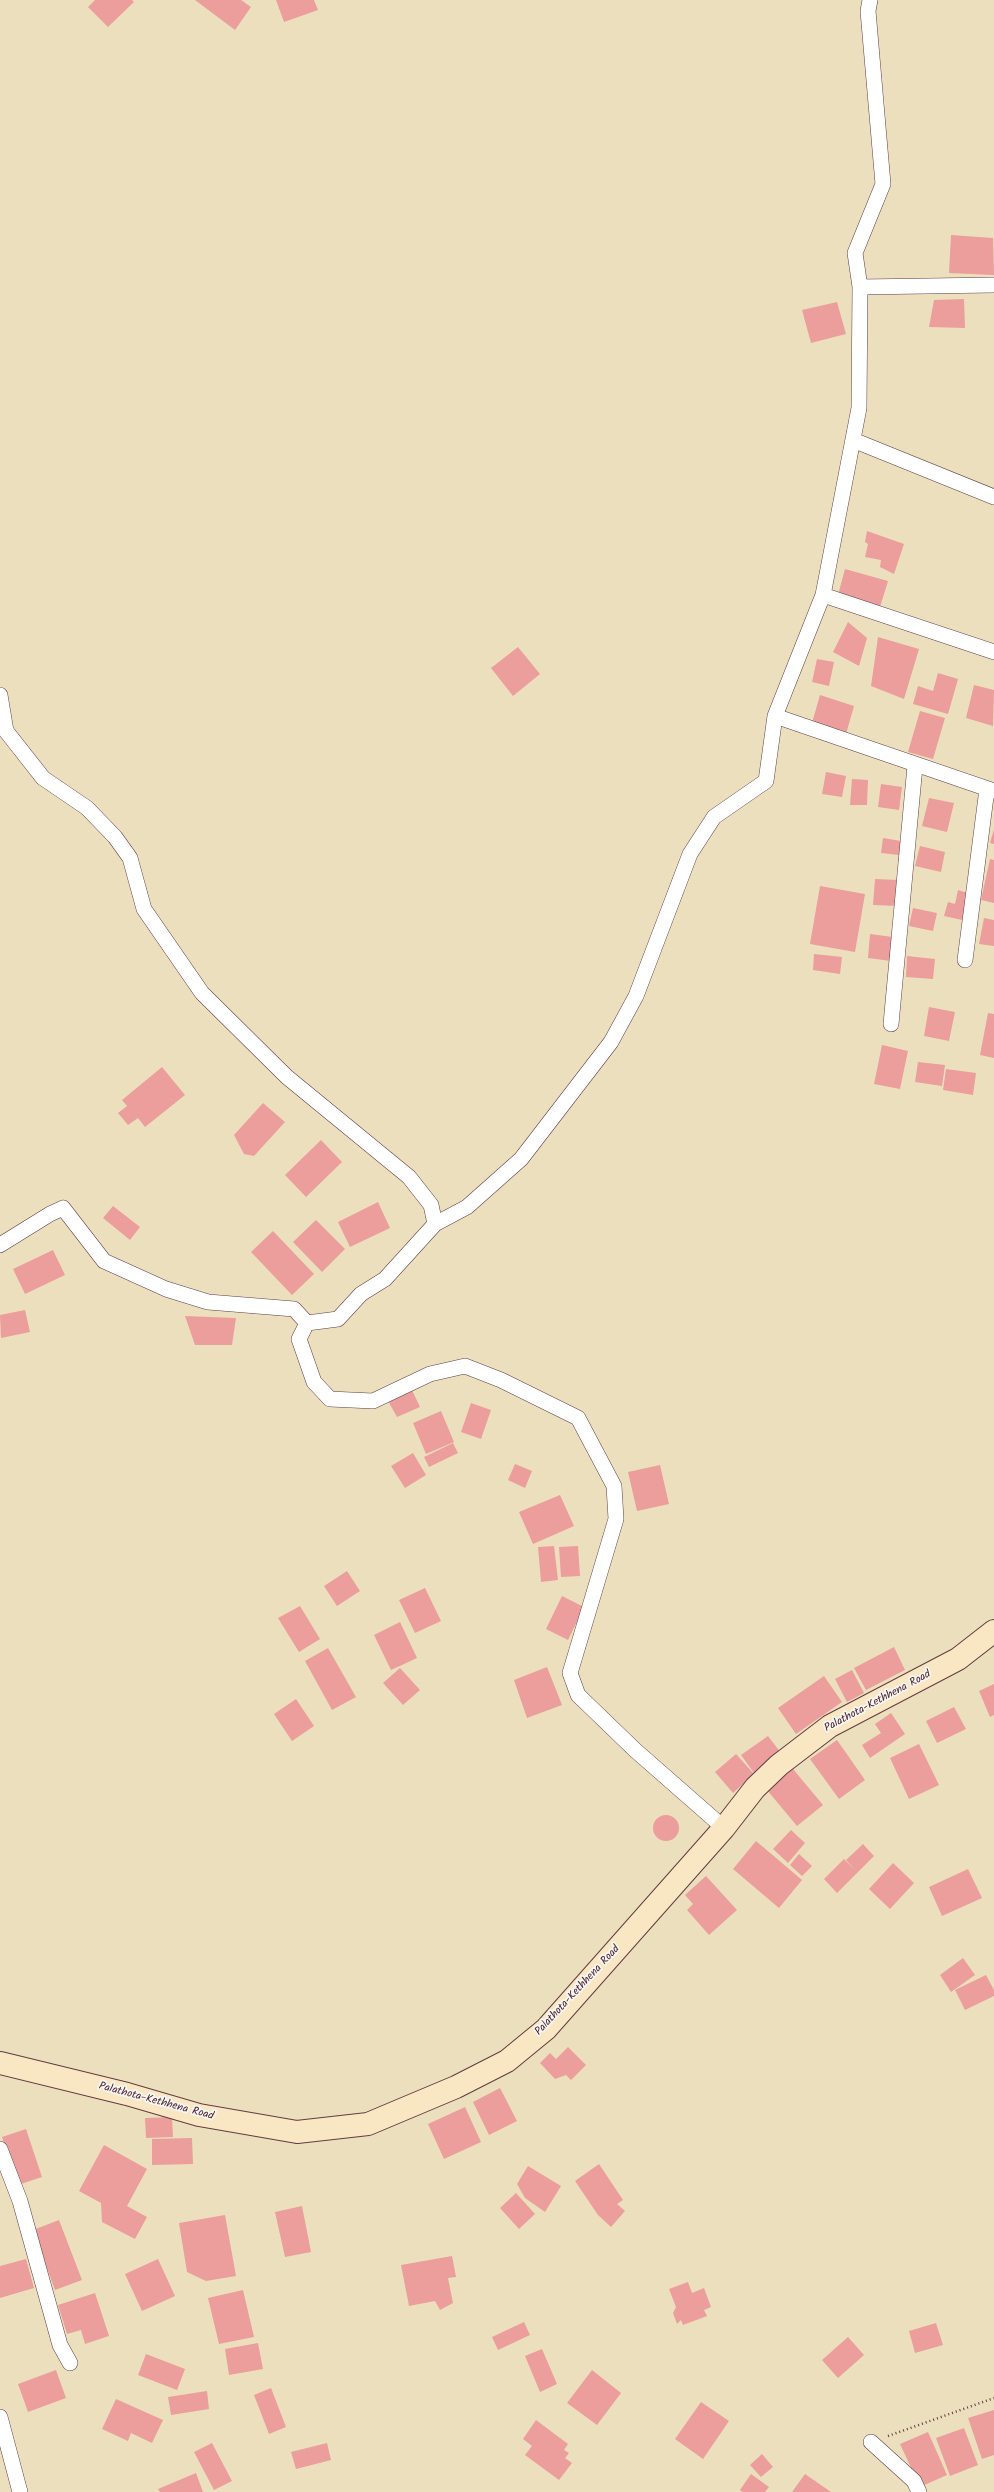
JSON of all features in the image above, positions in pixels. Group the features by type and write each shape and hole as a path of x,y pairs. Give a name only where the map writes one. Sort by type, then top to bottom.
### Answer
{"street":[{"path":"307,1323 338,1319 361,1294 385,1279 435,1224 466,1207 521,1159 611,1042 636,996 690,854 714,817 766,781 776,716 823,596 860,408 860,287 855,253 883,184 868,11 870,0"},
{"path":"860,287 994,286"},
{"path":"853,440 994,497"},
{"path":"823,596 994,652"},
{"path":"0,695 6,731 43,778 87,808 115,837 130,858 144,909 202,993 287,1077 409,1177 431,1205 435,1224"},
{"path":"776,716 915,766 990,790 965,960"},
{"path":"891,1024 915,766"},
{"path":"0,1245 50,1214 63,1208 104,1261 166,1289 208,1302 294,1309 307,1323"},
{"path":"307,1323 299,1339 314,1382 330,1399 373,1401 430,1374 465,1366 501,1380 578,1418 614,1486 616,1519 570,1672 578,1695 634,1750 724,1828"},
{"name":"Palathota-Kethhena Road","path":"0,2063 127,2094 199,2115 297,2132 368,2124 456,2087 507,2061 540,2034 724,1828 755,1788 779,1765 830,1726 958,1659 994,1631"},
{"path":"0,2149 20,2201 60,2345 70,2363"},
{"path":"0,2417 20,2492"},
{"path":"871,2442 914,2481 919,2492"}],"path":[{"path":"871,2442 994,2398"}],"building":[{"path":"95,0 132,0 134,2 108,27 88,7"},
{"path":"195,0 241,0 251,7 235,30"},
{"path":"276,0 314,0 318,10 284,22"},
{"path":"951,235 993,238 994,275 949,273"},
{"path":"964,299 965,328 929,327 934,300"},
{"path":"837,302 846,334 811,343 802,310"},
{"path":"867,531 904,544 894,574 880,567 881,560 865,557 868,544 865,542"},
{"path":"845,569 888,581 880,607 838,595"},
{"path":"848,622 867,638 859,666 833,652"},
{"path":"878,637 919,649 904,699 871,686"},
{"path":"518,647 540,674 513,696 491,668"},
{"path":"817,659 834,662 829,686 812,682"},
{"path":"938,673 958,679 948,714 913,704 918,686 933,691"},
{"path":"974,685 994,690 993,726 966,718"},
{"path":"820,695 854,706 846,734 812,723"},
{"path":"920,711 945,718 933,759 908,752"},
{"path":"826,772 846,776 842,797 822,794"},
{"path":"852,779 868,780 867,805 850,805"},
{"path":"881,784 902,787 899,810 878,807"},
{"path":"929,798 954,803 947,832 922,826"},
{"path":"994,829 994,844 990,843"},
{"path":"883,838 901,841 899,855 881,853"},
{"path":"920,846 945,852 941,872 915,866"},
{"path":"990,859 994,860 994,903 981,900"},
{"path":"875,879 898,880 897,906 873,905"},
{"path":"820,886 865,894 855,952 810,944"},
{"path":"958,890 968,893 962,920 944,916 948,902 955,904"},
{"path":"913,908 937,913 933,931 909,926"},
{"path":"984,918 994,920 994,946 979,944"},
{"path":"870,934 893,937 891,961 868,958"},
{"path":"814,954 842,957 840,974 813,970"},
{"path":"907,956 935,959 933,979 906,977"},
{"path":"929,1007 955,1012 949,1041 924,1036"},
{"path":"988,1013 994,1014 994,1058 980,1055"},
{"path":"882,1045 908,1051 900,1089 874,1084"},
{"path":"918,1062 945,1065 942,1086 915,1082"},
{"path":"162,1067 185,1095 145,1127 138,1118 128,1125 118,1113 127,1106 122,1100"},
{"path":"946,1069 976,1073 973,1095 943,1090"},
{"path":"263,1103 285,1122 254,1156 244,1154 234,1135"},
{"path":"321,1140 342,1162 306,1197 285,1175"},
{"path":"378,1202 390,1228 350,1247 338,1222"},
{"path":"113,1206 140,1227 130,1240 103,1218"},
{"path":"316,1220 345,1249 322,1272 293,1242"},
{"path":"273,1231 314,1274 292,1295 251,1252"},
{"path":"53,1250 65,1275 25,1294 13,1269"},
{"path":"25,1310 30,1332 1,1338 0,1315"},
{"path":"185,1316 236,1318 232,1345 195,1345"},
{"path":"411,1388 420,1407 397,1417 387,1399"},
{"path":"471,1403 491,1410 481,1439 461,1432"},
{"path":"441,1411 454,1442 426,1454 413,1423"},
{"path":"453,1443 458,1453 429,1467 424,1457"},
{"path":"413,1453 426,1475 405,1488 391,1466"},
{"path":"515,1464 532,1471 525,1488 508,1480"},
{"path":"660,1465 669,1504 637,1511 628,1472"},
{"path":"560,1495 574,1526 533,1544 519,1512"},
{"path":"554,1546 558,1580 541,1582 538,1547"},
{"path":"578,1546 580,1576 561,1577 559,1547"},
{"path":"347,1571 360,1591 337,1606 324,1586"},
{"path":"425,1588 441,1621 415,1633 399,1600"},
{"path":"562,1596 584,1607 568,1640 546,1629"},
{"path":"300,1606 320,1639 299,1652 278,1618"},
{"path":"400,1622 417,1658 391,1670 374,1635"},
{"path":"894,1647 905,1670 866,1690 854,1668"},
{"path":"328,1648 356,1697 332,1710 305,1661"},
{"path":"547,1667 562,1705 527,1718 514,1680"},
{"path":"400,1668 420,1690 403,1705 383,1683"},
{"path":"852,1670 864,1693 847,1702 835,1679"},
{"path":"824,1676 842,1702 796,1734 778,1708"},
{"path":"994,1684 994,1715 990,1717 979,1691"},
{"path":"296,1699 314,1726 292,1741 274,1714"},
{"path":"954,1707 966,1729 937,1743 926,1721"},
{"path":"891,1713 905,1734 870,1758 862,1745 881,1733 875,1724"},
{"path":"768,1736 781,1753 754,1773 741,1755"},
{"path":"837,1740 865,1780 839,1799 810,1759"},
{"path":"919,1744 939,1785 909,1799 890,1758"},
{"path":"736,1754 754,1774 733,1793 715,1772"},
{"path":"793,1769 823,1805 797,1826 767,1790"},
{"path":"666,1815 675,1819 679,1828 675,1837 666,1841 657,1837 653,1828 657,1819"},
{"path":"791,1830 805,1843 788,1863 773,1849"},
{"path":"756,1841 802,1880 779,1908 733,1869"},
{"path":"863,1844 874,1856 837,1893 824,1879 844,1859 855,1870 846,1860"},
{"path":"799,1854 812,1866 802,1876 790,1865"},
{"path":"893,1863 914,1883 890,1909 869,1889"},
{"path":"968,1869 982,1898 942,1916 929,1887"},
{"path":"706,1876 737,1910 709,1935 687,1910 693,1904 685,1895"},
{"path":"963,1958 975,1975 951,1992 940,1975"},
{"path":"986,1975 994,1990 994,1996 965,2010 955,1990"},
{"path":"568,2047 586,2065 571,2080 566,2075 555,2079 540,2063 550,2053 556,2059"},
{"path":"500,2088 517,2121 489,2135 473,2102"},
{"path":"465,2107 481,2142 444,2159 428,2124"},
{"path":"172,2117 173,2137 146,2138 145,2118"},
{"path":"26,2129 42,2177 18,2185 2,2137"},
{"path":"192,2138 193,2164 152,2165 152,2139"},
{"path":"104,2145 147,2169 127,2206 147,2217 135,2239 102,2222 101,2203 79,2191"},
{"path":"599,2164 623,2200 617,2204 625,2211 611,2227 598,2215 575,2181"},
{"path":"528,2166 561,2186 545,2212 525,2198 517,2184"},
{"path":"516,2193 535,2214 519,2229 500,2208"},
{"path":"302,2206 311,2252 285,2257 275,2212"},
{"path":"225,2215 236,2276 206,2281 187,2272 179,2223"},
{"path":"59,2220 82,2280 55,2290 33,2230"},
{"path":"452,2256 456,2277 448,2278 453,2303 440,2310 435,2301 409,2306 401,2265"},
{"path":"26,2259 34,2288 0,2298 0,2266"},
{"path":"158,2259 175,2296 142,2311 125,2274"},
{"path":"688,2282 692,2293 704,2288 711,2307 704,2310 707,2316 683,2325 681,2320 677,2324 673,2313 676,2307 669,2289"},
{"path":"243,2290 254,2337 219,2344 208,2298"},
{"path":"95,2293 109,2336 85,2344 81,2330 67,2334 58,2305"},
{"path":"524,2322 530,2335 498,2350 492,2337"},
{"path":"936,2323 943,2345 915,2353 909,2331"},
{"path":"848,2337 864,2355 838,2378 822,2360"},
{"path":"258,2343 263,2369 229,2375 225,2349"},
{"path":"542,2349 557,2384 540,2392 525,2356"},
{"path":"146,2354 185,2369 177,2390 138,2375"},
{"path":"56,2370 66,2398 28,2412 18,2384"},
{"path":"592,2370 621,2393 597,2425 567,2403"},
{"path":"271,2388 286,2427 269,2434 254,2395"},
{"path":"207,2391 209,2409 171,2415 168,2397"},
{"path":"116,2399 163,2420 152,2443 131,2433 128,2441 102,2429"},
{"path":"701,2402 729,2421 703,2459 675,2439"},
{"path":"994,2410 994,2455 982,2459 968,2418"},
{"path":"536,2420 568,2444 564,2450 569,2453 565,2458 572,2463 559,2480 525,2455 532,2446 523,2439"},
{"path":"964,2428 978,2465 950,2476 936,2438"},
{"path":"928,2432 947,2475 920,2487 900,2444"},
{"path":"212,2443 232,2481 214,2490 194,2452"},
{"path":"327,2443 331,2460 296,2469 291,2452"},
{"path":"762,2454 773,2467 761,2477 750,2465"},
{"path":"196,2473 203,2492 160,2492 158,2489"},
{"path":"751,2474 769,2487 765,2492 743,2492 740,2490"},
{"path":"805,2474 831,2492 792,2492"}]}
